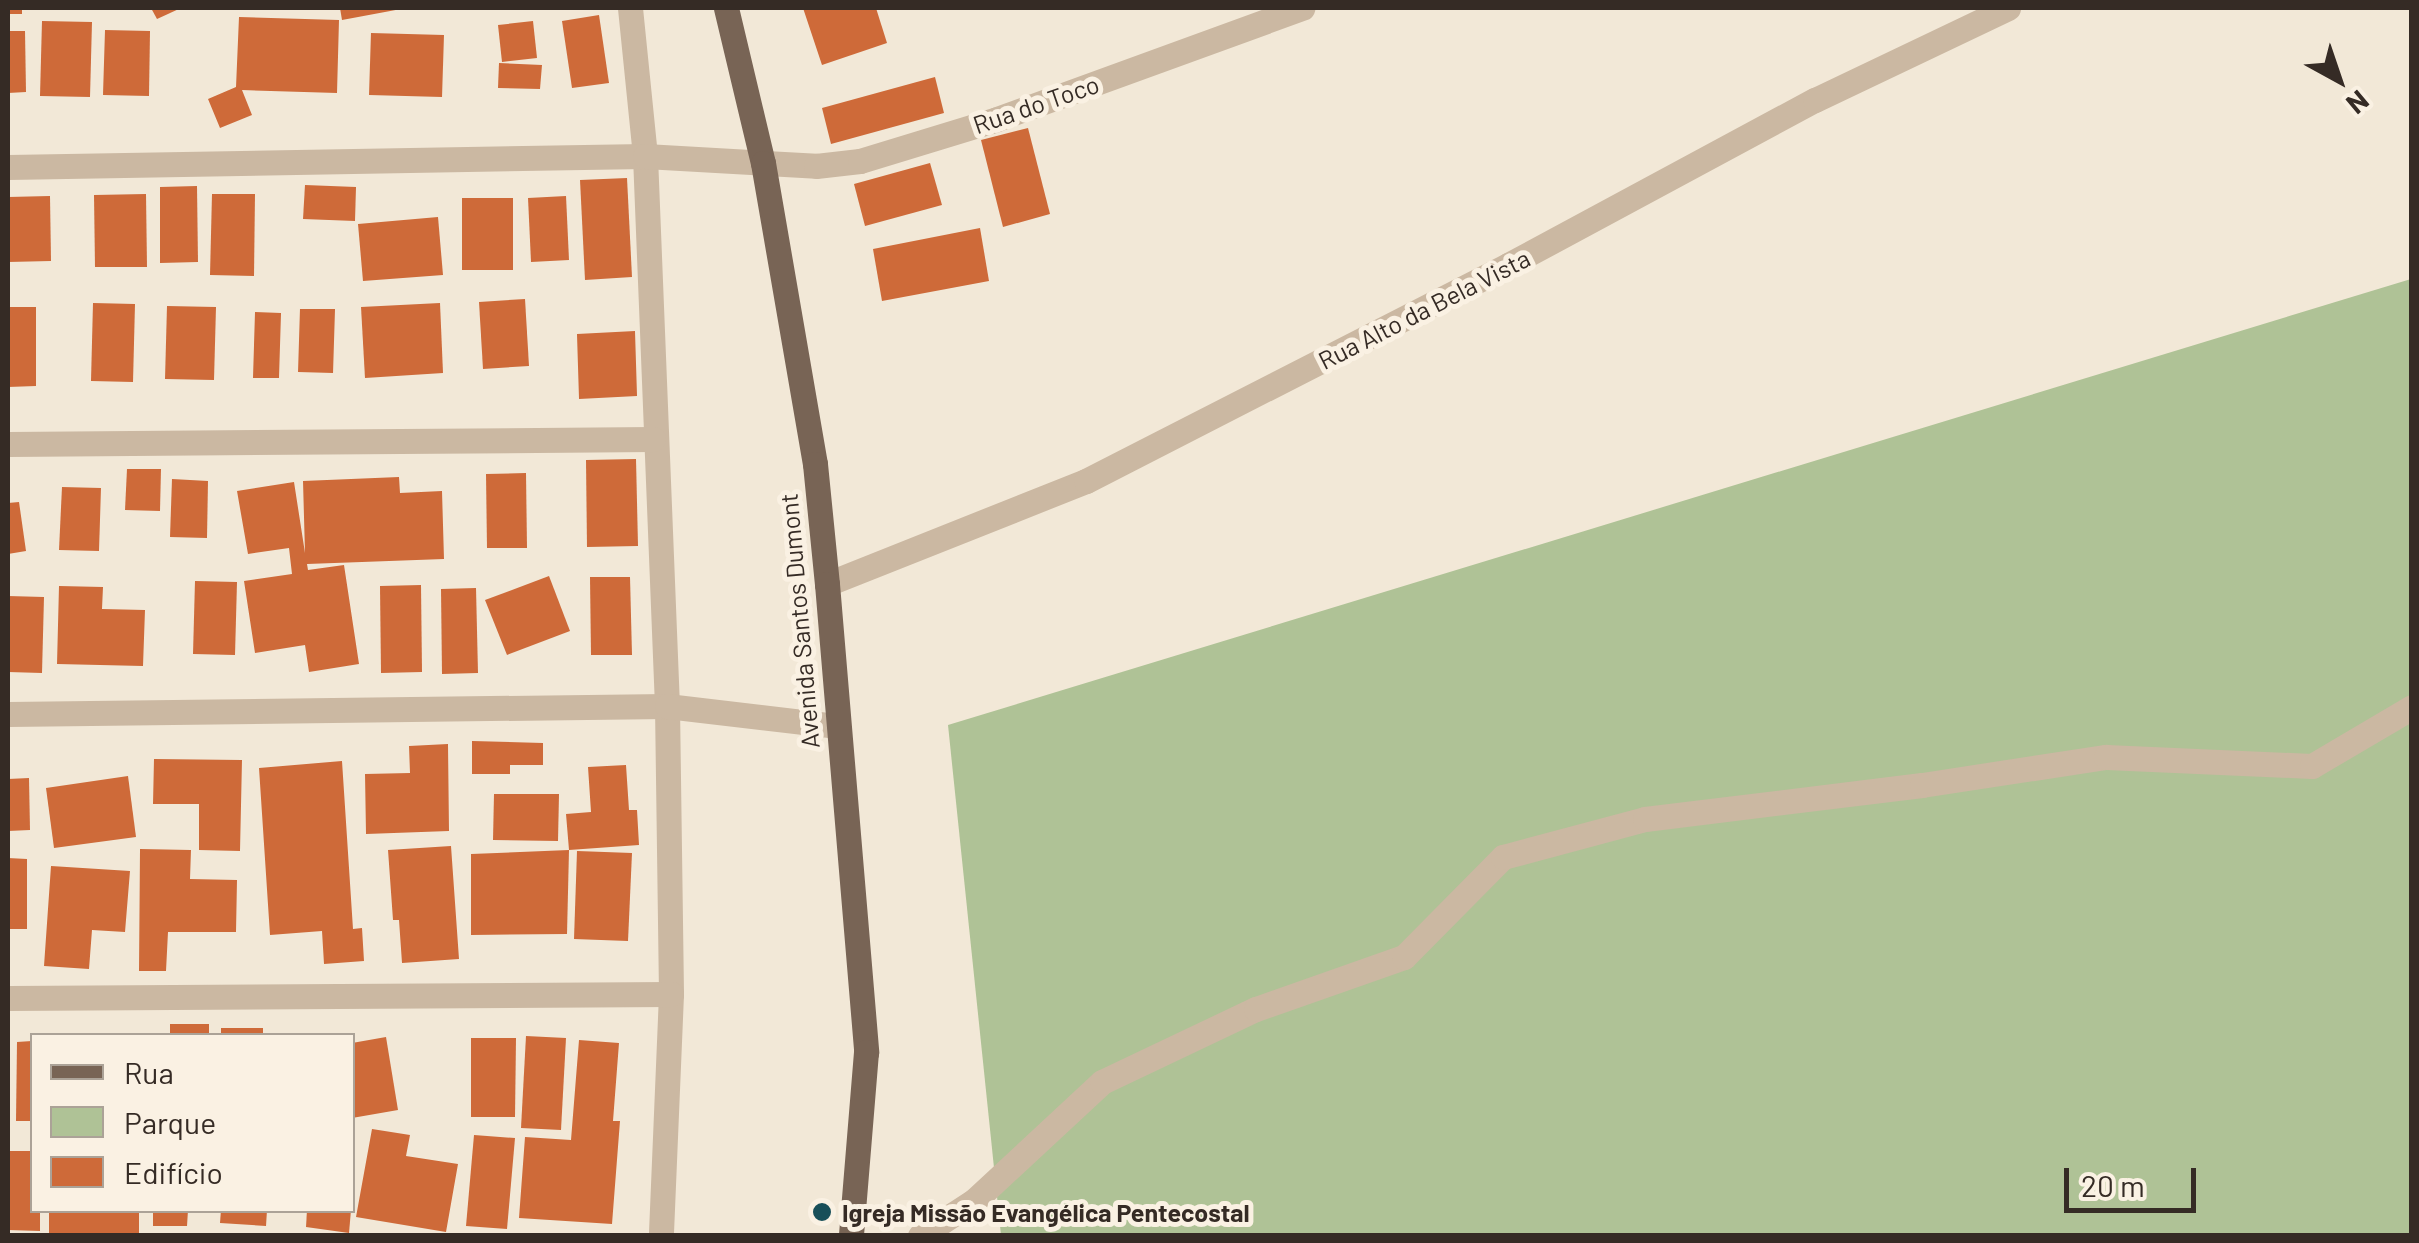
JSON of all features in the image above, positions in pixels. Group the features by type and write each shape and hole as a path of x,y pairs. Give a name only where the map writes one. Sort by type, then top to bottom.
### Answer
{"main road":[{"name":"Avenida Santos Dumont","path":"726,8 763,163 815,464 866,1052 851,1236"}],"street":[{"path":"630,8 645,156 667,706 671,994 661,1236"},
{"name":"Rua do Toco","path":"8,167 645,156 816,166 860,161 922,144 1302,8"},
{"name":"Rua Alto da Bela Vista","path":"827,584 1086,480 1508,266 1814,100 2008,8"},
{"path":"8,444 654,440"},
{"path":"8,714 667,706 838,726"},
{"path":"920,1236 975,1200 1102,1082 1256,1009 1404,957 1504,857 1645,819 1922,786 2106,757 2312,766 2412,708"},
{"path":"8,998 671,994"}],"green space":[{"path":"2411,279 2411,1235 1001,1235 948,725"}],"building":[{"path":"8,8 22,8 22,14 8,14"},
{"path":"151,8 181,8 157,19"},
{"path":"340,8 401,8 401,9 342,20"},
{"path":"803,8 876,8 887,43 822,65"},
{"path":"599,15 609,83 572,88 562,21"},
{"path":"239,17 339,20 337,93 242,90 252,115 220,128 208,99 236,87"},
{"path":"42,21 92,22 90,97 40,96"},
{"path":"533,21 537,58 502,62 498,25"},
{"path":"105,30 150,31 149,96 103,95"},
{"path":"8,31 25,31 26,92 8,93"},
{"path":"371,33 444,35 442,97 369,95"},
{"path":"499,63 542,65 540,89 498,88"},
{"path":"935,77 944,113 831,144 822,108"},
{"path":"1028,128 1050,214 1003,227 981,140"},
{"path":"930,163 942,205 865,226 854,184"},
{"path":"627,178 632,277 585,280 580,180"},
{"path":"305,185 356,187 355,221 303,219"},
{"path":"197,186 198,262 160,263 160,187"},
{"path":"146,194 147,267 95,267 94,195"},
{"path":"212,194 255,194 254,276 210,275"},
{"path":"50,196 51,261 8,262 8,197"},
{"path":"566,196 569,260 531,262 528,198"},
{"path":"462,198 513,198 513,270 462,270"},
{"path":"438,217 443,275 363,281 358,224"},
{"path":"980,228 989,281 882,301 873,249"},
{"path":"525,299 529,366 483,369 479,302"},
{"path":"93,303 135,304 133,382 91,381"},
{"path":"440,303 443,373 365,378 361,307"},
{"path":"167,306 216,307 214,380 165,379"},
{"path":"8,307 36,307 36,386 8,387"},
{"path":"300,309 335,309 333,373 298,372"},
{"path":"255,312 281,313 279,378 253,378"},
{"path":"635,331 637,396 579,399 577,334"},
{"path":"636,459 638,546 587,547 586,460"},
{"path":"127,469 161,469 160,511 125,510"},
{"path":"526,473 527,548 487,548 486,474"},
{"path":"399,477 400,493 442,491 444,559 307,564 308,570 344,565 359,664 309,672 305,645 255,653 244,581 292,574 289,548 248,554 237,491 294,482 305,553 303,481"},
{"path":"172,479 208,481 207,538 170,537"},
{"path":"62,487 101,488 99,551 59,550"},
{"path":"19,502 26,551 8,554 8,503"},
{"path":"549,576 570,631 507,655 485,600"},
{"path":"590,577 630,577 632,655 591,655"},
{"path":"195,581 237,582 235,655 193,654"},
{"path":"421,585 422,672 381,673 380,586"},
{"path":"59,586 103,587 102,609 145,610 143,666 57,664"},
{"path":"476,588 478,673 442,674 441,589"},
{"path":"8,596 44,597 42,673 8,672"},
{"path":"472,741 543,743 543,765 510,765 510,774 472,774"},
{"path":"448,744 449,831 366,834 365,774 410,773 409,746"},
{"path":"154,759 242,760 240,851 199,850 199,804 153,804"},
{"path":"342,761 353,929 362,928 364,961 324,964 322,931 270,935 259,768"},
{"path":"626,765 629,810 637,810 639,845 569,850 566,814 591,812 588,767"},
{"path":"128,776 136,837 54,848 46,788"},
{"path":"29,778 30,830 8,831 8,779"},
{"path":"494,794 559,794 558,841 493,840"},
{"path":"451,846 459,959 402,963 399,920 393,920 388,850"},
{"path":"140,849 191,850 190,879 237,880 236,932 168,932 166,971 139,971"},
{"path":"569,850 567,934 471,935 471,854"},
{"path":"577,851 632,853 628,941 574,939"},
{"path":"8,858 27,859 27,929 8,929"},
{"path":"51,866 130,871 125,932 92,930 89,969 44,966"},
{"path":"170,1024 209,1024 209,1033 170,1033"},
{"path":"221,1028 263,1028 263,1033 221,1033"},
{"path":"526,1036 566,1038 561,1130 521,1128"},
{"path":"386,1037 398,1110 355,1117 355,1042"},
{"path":"471,1038 516,1038 515,1117 471,1117"},
{"path":"579,1040 619,1043 613,1121 620,1121 612,1224 519,1218 525,1137 571,1140"},
{"path":"30,1041 30,1121 16,1121 17,1042"},
{"path":"372,1129 410,1135 406,1156 458,1164 446,1232 356,1217"},
{"path":"474,1135 515,1138 507,1229 466,1226"},
{"path":"8,1151 30,1151 30,1213 40,1213 40,1231 8,1230"},
{"path":"49,1213 139,1213 139,1236 49,1235"},
{"path":"153,1213 188,1213 187,1226 153,1226"},
{"path":"221,1213 267,1213 266,1226 220,1223"},
{"path":"307,1213 351,1213 349,1233 306,1227"}],"place":[{"name":"Igreja Missão Evangélica Pentecostal","path":"822,1212"}]}
